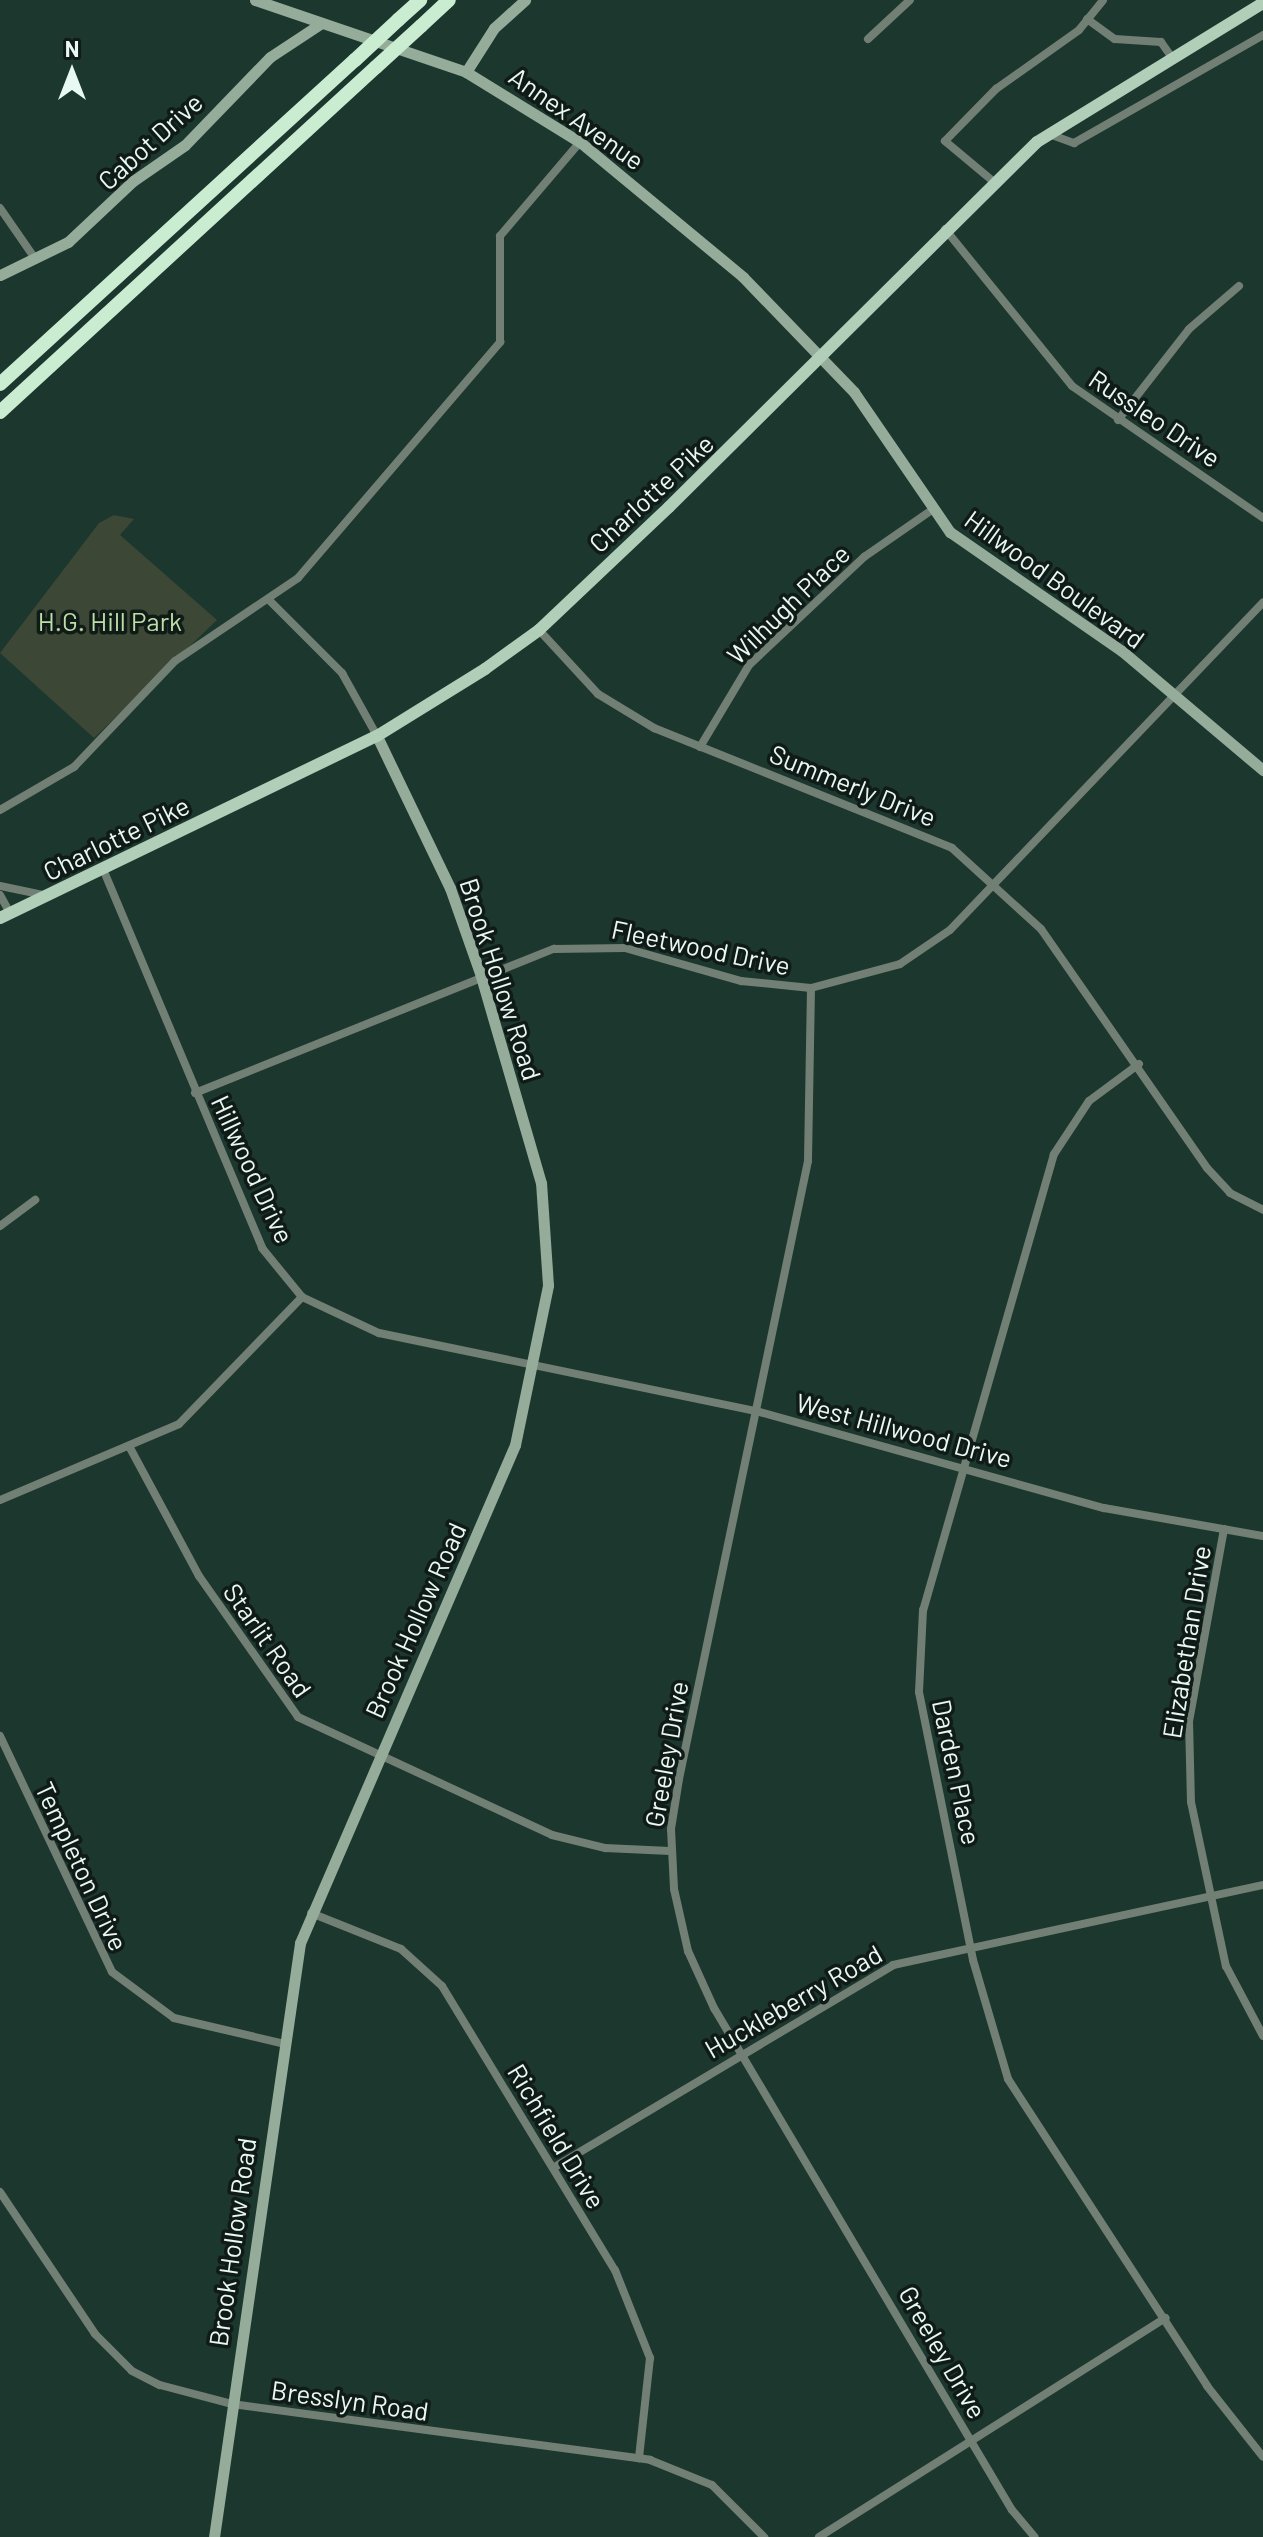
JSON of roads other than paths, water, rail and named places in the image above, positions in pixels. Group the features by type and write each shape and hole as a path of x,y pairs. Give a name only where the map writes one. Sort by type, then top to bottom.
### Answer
{"highway":[{"path":"0,384 420,0"},
{"path":"0,412 449,0"}],"main road":[{"name":"Charlotte Pike","path":"5,916 377,736 539,630 821,360 945,229 1049,134 1263,3"}],"street":[{"name":"Annex Avenue","path":"255,0 466,72 580,142 743,277 821,360"},
{"path":"290,12 296,0"},
{"path":"466,72 494,28 525,0"},
{"path":"868,39 910,0"},
{"path":"994,182 945,141 996,89 1087,19 1103,0"},
{"path":"1087,19 1115,39 1161,42 1172,58"},
{"name":"Cabot Drive","path":"0,275 68,242 133,181 185,145 270,57 320,24"},
{"path":"1049,134 1074,143 1263,35"},
{"path":"0,810 74,767 175,661 298,578 500,342 500,236 580,142"},
{"path":"0,208 36,260"},
{"name":"Russleo Drive","path":"945,229 993,280 1054,366 1118,420 1263,518"},
{"path":"1118,420 1189,329 1239,286"},
{"name":"Hillwood Boulevard","path":"821,360 870,410 929,512 981,558 1122,651 1173,700 1263,770"},
{"name":"Wilhugh Place","path":"700,747 749,665 864,557 929,512"},
{"path":"268,599 342,673 377,736"},
{"name":"Fleetwood Drive","path":"195,1093 554,949 593,945 741,981 811,988 900,964 950,930 1173,700 1263,602"},
{"name":"Summerly Drive","path":"539,630 598,694 700,747 911,826 995,884 1041,929 1139,1064 1207,1168 1230,1193 1263,1210"},
{"name":"Brook Hollow Road","path":"214,2537 281,2043 311,1913 515,1445 548,1285 546,1209 481,976 450,888 377,736"},
{"path":"103,869 195,1093"},
{"path":"0,886 49,896"},
{"path":"0,895 5,916"},
{"name":"Greeley Drive","path":"811,988 810,1147 670,1851 688,1951 740,2053 973,2442 1035,2537"},
{"name":"Darden Place","path":"1139,1064 1089,1101 1054,1154 923,1610 919,1692 992,2041 1028,2119 1263,2457"},
{"name":"Hillwood Drive","path":"195,1093 262,1248 302,1297 379,1333 534,1364"},
{"path":"0,1226 35,1200"},
{"path":"0,1500 129,1446 191,1416 302,1297"},
{"name":"West Hillwood Drive","path":"534,1364 756,1411 964,1465 1104,1508 1263,1536"},
{"name":"Starlit Road","path":"129,1446 168,1525 276,1695 313,1729 552,1835 605,1848 670,1851"},
{"name":"Elizabethan Drive","path":"1224,1529 1189,1721 1193,1825 1228,1973 1263,2036"},
{"name":"Templeton Drive","path":"0,1736 112,1972 174,2018 281,2043"},
{"name":"Huckleberry Road","path":"553,2168 875,1972 970,1946 1263,1885"},
{"name":"Richfield Drive","path":"311,1913 401,1949 442,1986 553,2168 644,2333 650,2383 639,2458"},
{"name":"Bresslyn Road","path":"0,2192 111,2353 160,2385 232,2404 639,2458 712,2485 764,2537"},
{"path":"819,2537 1166,2318"}],"park label":[{"name":"H.G. Hill Park","path":"110,621"}]}
